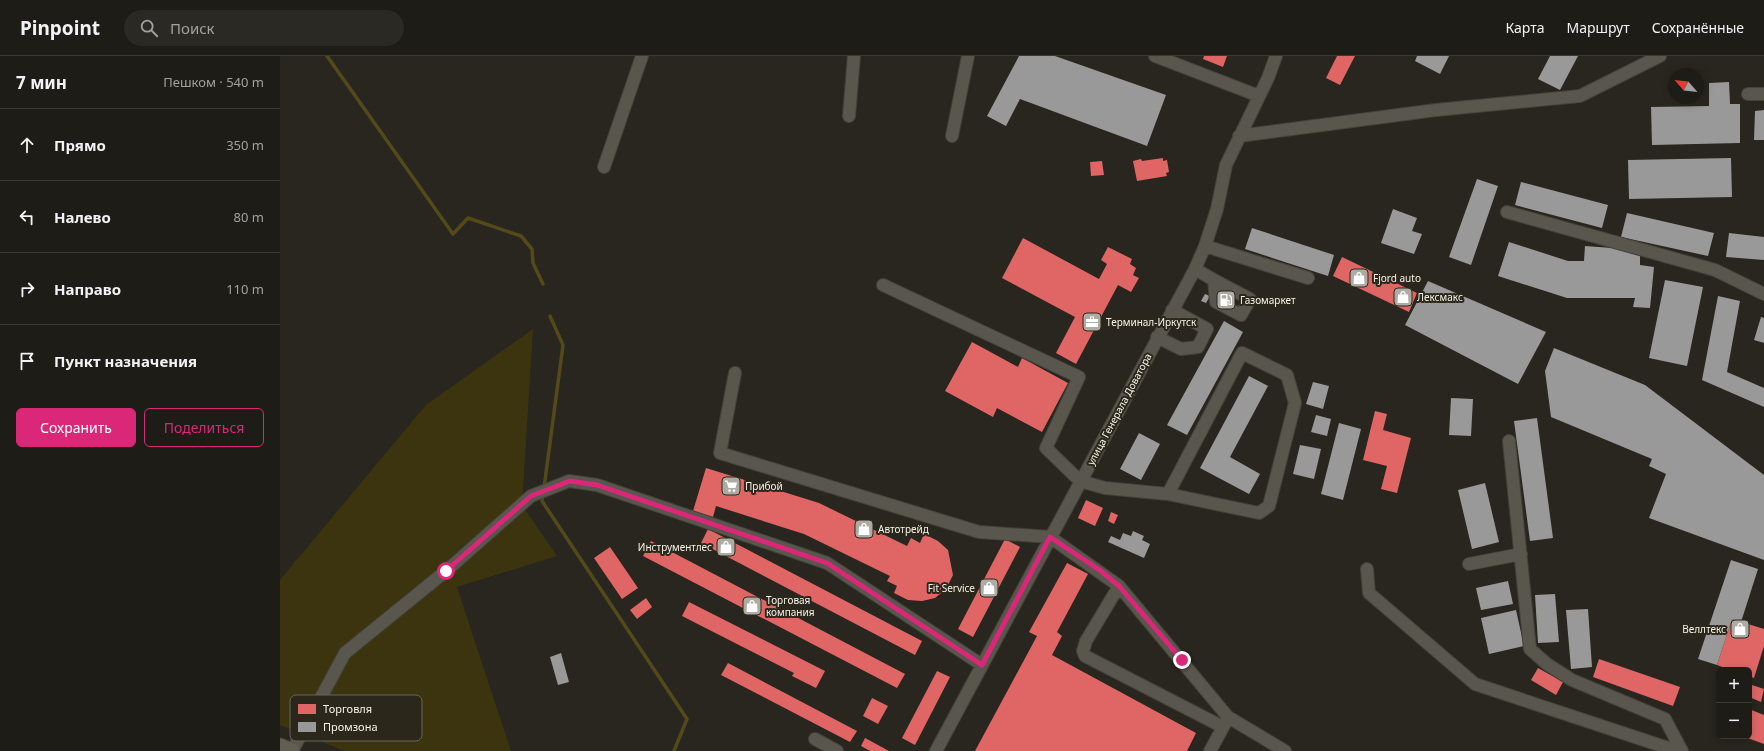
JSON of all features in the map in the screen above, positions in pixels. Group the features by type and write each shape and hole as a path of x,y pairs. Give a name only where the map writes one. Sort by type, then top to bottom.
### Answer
{"main road":[{"path":"280,746 292,751"}],"street":[{"path":"604,167 642,56"},
{"path":"849,116 854,56"},
{"path":"952,136 968,56"},
{"path":"1155,56 1259,96"},
{"name":"улица Генерала Доватора","path":"936,751 1157,337 1195,269 1205,246 1217,209 1226,165 1259,96 1276,56"},
{"path":"1240,136 1436,110 1580,96 1660,56"},
{"path":"1748,94 1764,94"},
{"path":"1506,212 1715,270 1764,294"},
{"path":"1205,246 1308,278"},
{"path":"1195,269 1214,280"},
{"path":"883,285 1079,377 1046,448 1080,481 1105,488 1168,494 1259,514 1269,506 1295,403 1287,375 1242,353 1168,494"},
{"path":"1157,337 1181,349 1198,347 1207,329 1172,310"},
{"path":"735,373 720,453 979,532 1050,537 1101,571 1119,586 1226,722"},
{"path":"1509,441 1530,649 1547,664 1572,680 1665,719 1682,751"},
{"path":"322,695 345,653 446,571 531,496 570,481 597,485 827,563 982,665"},
{"path":"1469,564 1521,554"},
{"path":"1367,569 1369,593 1475,684 1677,751"},
{"path":"1119,586 1086,641 1083,651 1085,656 1285,751"},
{"path":"1210,751 1226,722"},
{"path":"815,739 837,751"},
{"path":"292,751 297,741"}],"shaded area":[{"path":"533,329 522,505 557,556 457,587 511,751 345,751 320,741 422,741 422,695 290,695 290,729 280,725 280,580 426,405"}],"building: Торговля":[{"path":"1204,56 1227,56 1223,67 1203,59"},
{"path":"1337,56 1355,56 1340,85 1326,78"},
{"path":"1163,158 1163,161 1167,160 1169,172 1166,173 1167,176 1137,181 1133,161"},
{"path":"1102,161 1104,175 1091,176 1090,162"},
{"path":"1023,238 1099,279 1107,264 1101,260 1108,247 1132,259 1130,264 1136,268 1133,275 1139,278 1131,292 1118,285 1076,364 1056,353 1075,317 1002,278"},
{"path":"1342,257 1417,293 1409,312 1333,276"},
{"path":"972,342 1018,367 1022,358 1068,383 1042,432 997,408 993,417 945,391"},
{"path":"1375,411 1387,414 1383,430 1411,438 1397,493 1381,489 1387,466 1363,460"},
{"path":"706,468 819,503 907,546 911,538 920,543 924,534 938,541 948,550 953,575 946,589 935,598 922,601 908,600 894,593 897,586 887,581 890,576 804,534 716,506 713,517 693,511"},
{"path":"1086,500 1103,508 1095,526 1078,518"},
{"path":"1111,512 1118,515 1114,524 1108,521"},
{"path":"708,529 922,641 915,655 701,543"},
{"name":"Fit Service","path":"1005,539 1020,547 973,637 958,629"},
{"path":"651,541 905,674 897,688 643,556"},
{"path":"610,547 638,588 622,599 594,558"},
{"path":"1067,563 1088,574 1057,632 1062,636 1052,655 1196,733 1187,751 975,751 1037,636 1029,632"},
{"path":"646,598 652,607 637,619 630,610"},
{"path":"689,602 825,671 816,688 792,676 794,673 682,616"},
{"path":"1732,619 1764,629 1764,646 1754,678 1752,677 1752,667 1722,667 1717,665"},
{"path":"1599,659 1680,687 1673,706 1593,677"},
{"path":"728,663 857,731 850,742 721,675"},
{"path":"1538,668 1563,682 1556,695 1531,680"},
{"path":"937,671 950,677 915,745 902,738"},
{"path":"1752,685 1764,689 1761,702 1752,698"},
{"path":"872,698 888,706 878,724 863,716"},
{"path":"1752,710 1764,715 1764,744 1750,739 1752,739"},
{"path":"865,738 889,751 870,751 861,746"}],"building: Промзона":[{"path":"1019,56 1055,56 1166,95 1147,146 1020,99 1006,126 987,116"},
{"path":"1417,56 1449,56 1440,74 1415,61"},
{"path":"1550,56 1578,56 1560,90 1538,79"},
{"path":"1729,82 1730,104 1740,104 1740,143 1652,145 1651,107 1709,106 1709,83"},
{"path":"1764,110 1764,140 1754,140 1755,111"},
{"path":"1731,158 1732,197 1629,199 1628,160"},
{"path":"1477,179 1498,186 1471,265 1449,257"},
{"path":"1521,182 1608,205 1602,228 1515,205"},
{"path":"1393,209 1417,218 1412,231 1422,234 1414,254 1381,243"},
{"path":"1627,213 1714,233 1708,256 1621,237"},
{"path":"1252,228 1334,255 1328,276 1245,249"},
{"path":"1729,233 1764,237 1764,260 1726,257"},
{"path":"1509,242 1568,261 1584,261 1585,246 1640,250 1640,265 1654,267 1650,308 1633,307 1635,298 1567,298 1498,276"},
{"path":"1665,280 1703,287 1687,366 1649,358"},
{"path":"1428,281 1546,332 1518,384 1405,325"},
{"path":"1205,294 1210,296 1206,303 1201,301"},
{"path":"1718,296 1740,301 1727,372 1764,388 1764,407 1702,380"},
{"path":"1761,317 1764,318 1764,343 1754,340"},
{"path":"1224,321 1243,332 1187,435 1167,425"},
{"path":"1554,348 1645,385 1764,475 1764,560 1649,518 1666,474 1649,466 1652,459 1551,417 1545,371"},
{"path":"1249,376 1268,386 1230,457 1260,474 1249,494 1200,468"},
{"path":"1313,382 1329,386 1323,409 1306,404"},
{"path":"1451,398 1473,399 1471,436 1449,435"},
{"path":"1316,415 1331,419 1327,436 1311,432"},
{"path":"1537,418 1553,538 1530,541 1514,421"},
{"path":"1339,423 1361,429 1343,500 1321,494"},
{"path":"1139,433 1160,444 1141,480 1120,469"},
{"path":"1300,445 1321,449 1314,479 1293,474"},
{"path":"1485,483 1499,542 1472,549 1458,490"},
{"path":"1133,531 1144,536 1142,540 1150,544 1144,558 1108,542 1111,536 1120,540 1123,533 1131,536"},
{"path":"1731,560 1758,569 1741,622 1732,619 1717,665 1698,659"},
{"path":"1508,581 1513,604 1481,610 1476,588"},
{"path":"1555,594 1559,642 1538,643 1535,595"},
{"path":"1588,609 1592,667 1571,669 1566,610"},
{"path":"1516,610 1524,646 1489,654 1481,618"},
{"path":"561,653 569,682 558,685 550,657"}],"waterway":[{"path":"327,56 453,234 468,218 521,236 532,249 533,263 543,284"},
{"path":"544,488 563,345 550,316"},
{"path":"543,494 542,501 687,719 674,751"}],"place":[{"name":"Fjord auto","path":"1359,278"},
{"name":"Лексмакс","path":"1403,297"},
{"name":"Газомаркет","path":"1226,300"},
{"name":"Терминал-Иркутск","path":"1092,322"},
{"name":"Прибой","path":"731,486"},
{"name":"Автотрейд","path":"864,529"},
{"name":"Инструментлес","path":"726,547"},
{"name":"Fit Service","path":"989,588"},
{"name":"Торговая компания","path":"752,606"},
{"name":"Веллтекс","path":"1740,629"}],"route":[{"path":"446,571 531,496 570,481 597,485 827,563 982,665 1050,537 1101,571 1119,586 1182,660"}]}
